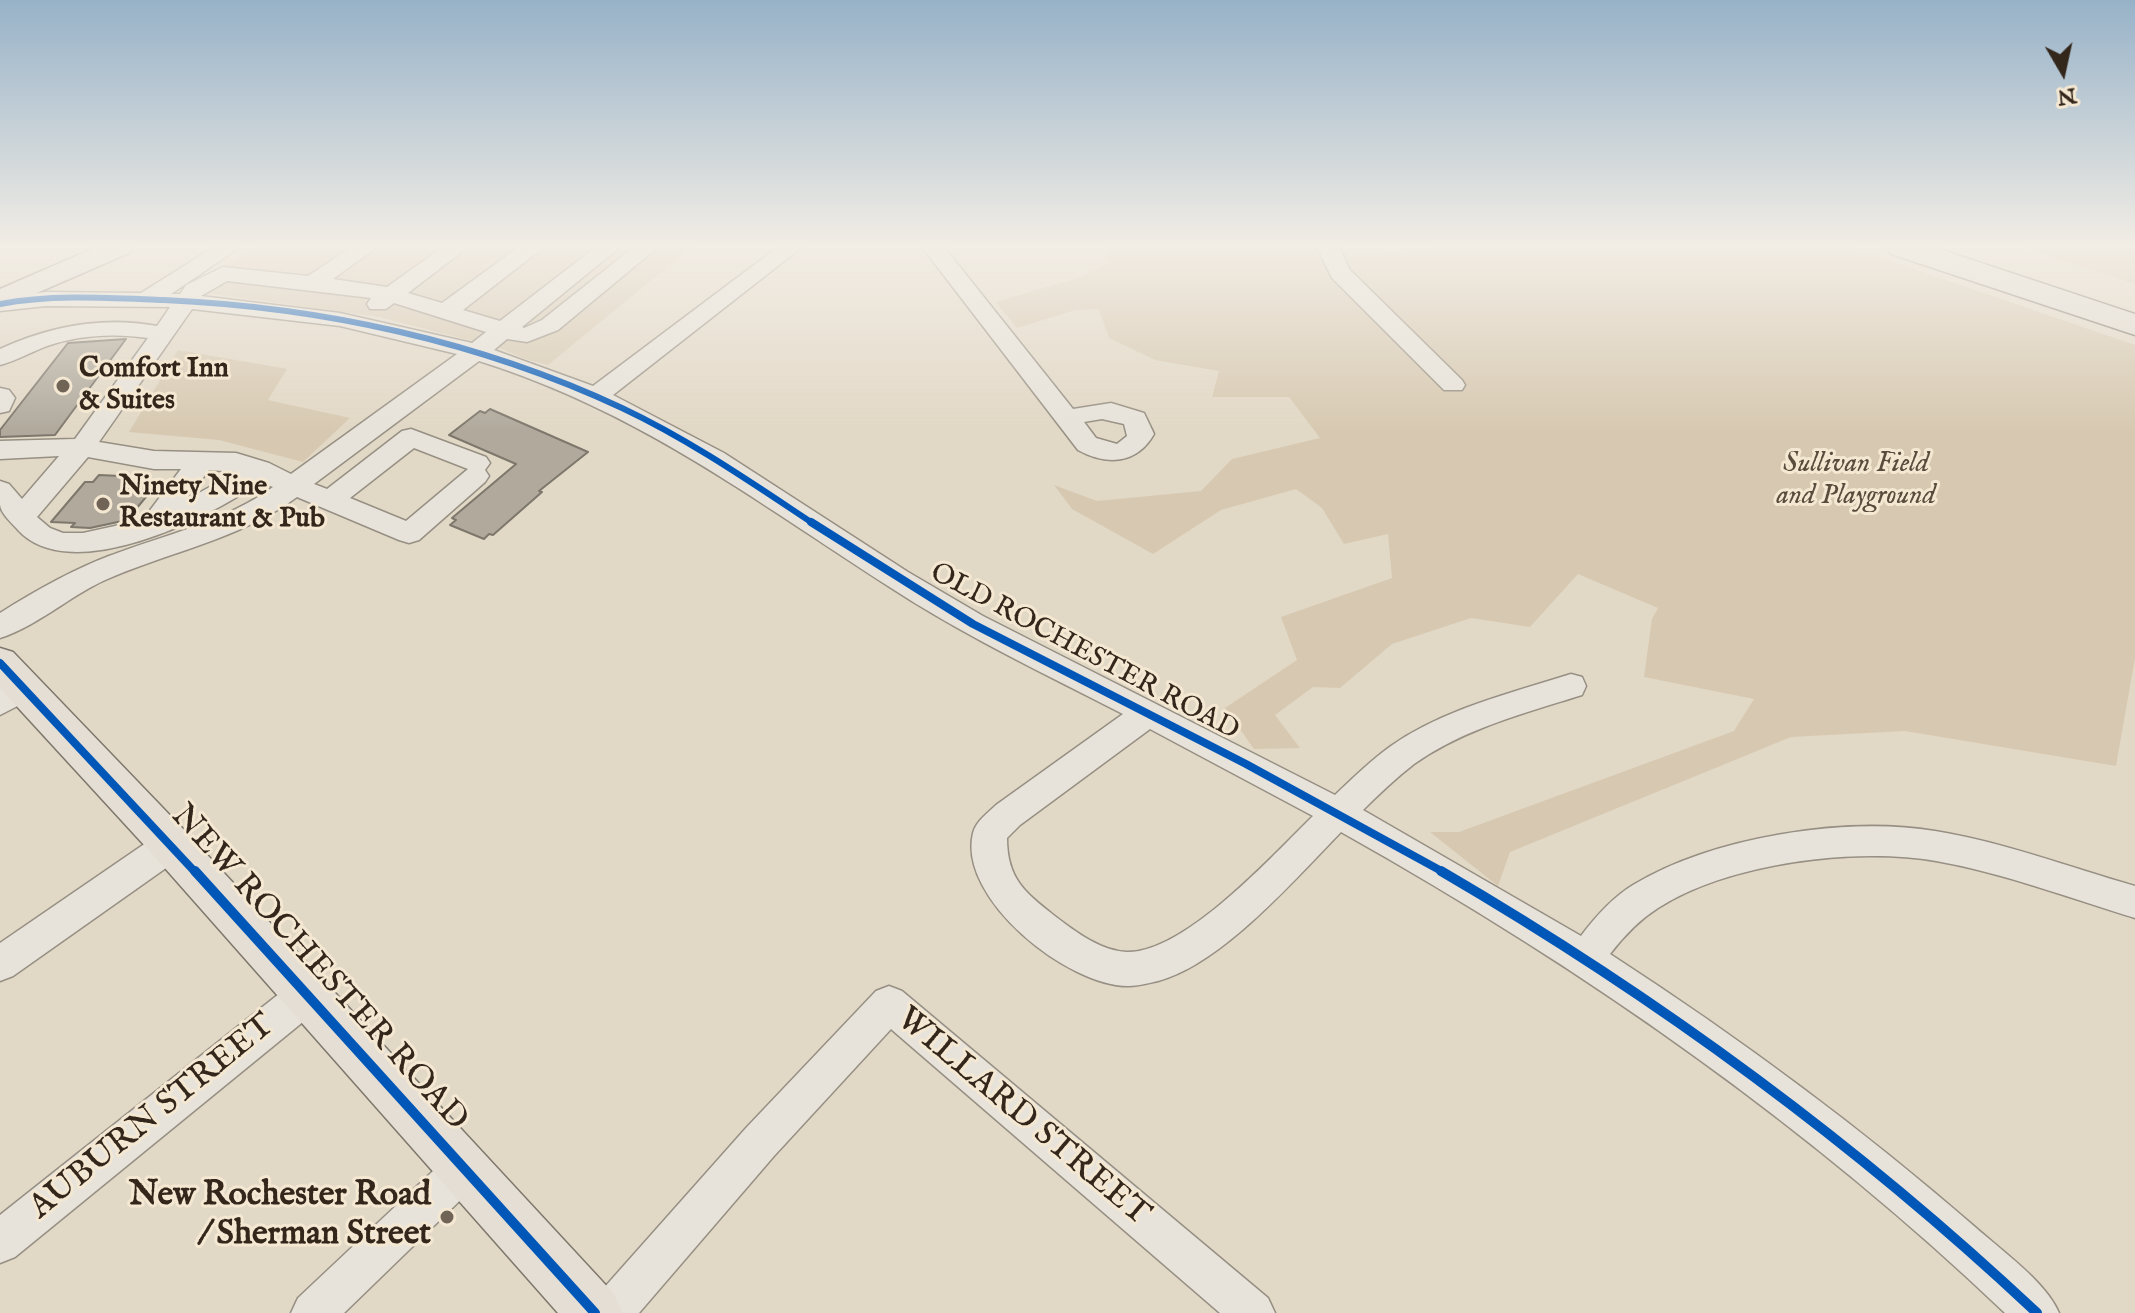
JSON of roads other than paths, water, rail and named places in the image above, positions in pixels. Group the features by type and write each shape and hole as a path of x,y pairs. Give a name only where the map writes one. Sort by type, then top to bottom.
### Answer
{"highway":[{"path":"2085,308 2135,325"}],"main road":[{"name":"NEW ROCHESTER ROAD","path":"8,685 171,845 595,1313"}],"street":[{"path":"23,516 82,447 181,308"},
{"name":"OLD ROCHESTER ROAD","path":"251,308 356,320 476,352 596,396 705,453 822,532 971,623 1336,813 1477,892 1585,958 1760,1076 1851,1146 2037,1313"},
{"path":"356,320 371,308"},
{"path":"434,308 527,335 540,331 569,308"},
{"path":"445,312 450,308"},
{"path":"0,627 44,599 99,571 235,521 293,487 531,308"},
{"path":"596,396 711,308"},
{"path":"982,308 1069,418"},
{"path":"1376,308 1453,385"},
{"path":"0,358 25,346 82,329 123,327 164,334"},
{"path":"0,396 3,398 0,405"},
{"path":"0,450 82,447 154,460 236,462 260,469 293,487 409,533 476,470 411,437 330,500"},
{"path":"156,521 203,459"},
{"path":"0,490 42,537 61,543 91,542 215,498 260,469"},
{"path":"1147,713 1090,758 1008,815 990,833 988,859 1009,901 1075,950 1101,964 1131,970 1160,964 1206,935 1268,886 1336,813 1403,755 1441,733 1571,686"},
{"path":"1585,958 1620,916 1639,901 1703,869 1777,853 1852,842 1906,842 1964,853 2135,902"},
{"path":"0,964 171,845"},
{"name":"AUBURN STREET","path":"0,1242 307,995"},
{"name":"WILLARD STREET","path":"610,1313 760,1142 889,1004 1253,1313"},
{"path":"313,1313 464,1169"}],"place":[{"name":"Comfort Inn & Suites","path":"63,386"},
{"name":"Ninety Nine Restaurant & Pub","path":"103,504"},
{"name":"New Rochester Road / Sherman Street","path":"447,1217"}],"park label":[{"name":"Sullivan Field and Playground","path":"1856,481"}]}
